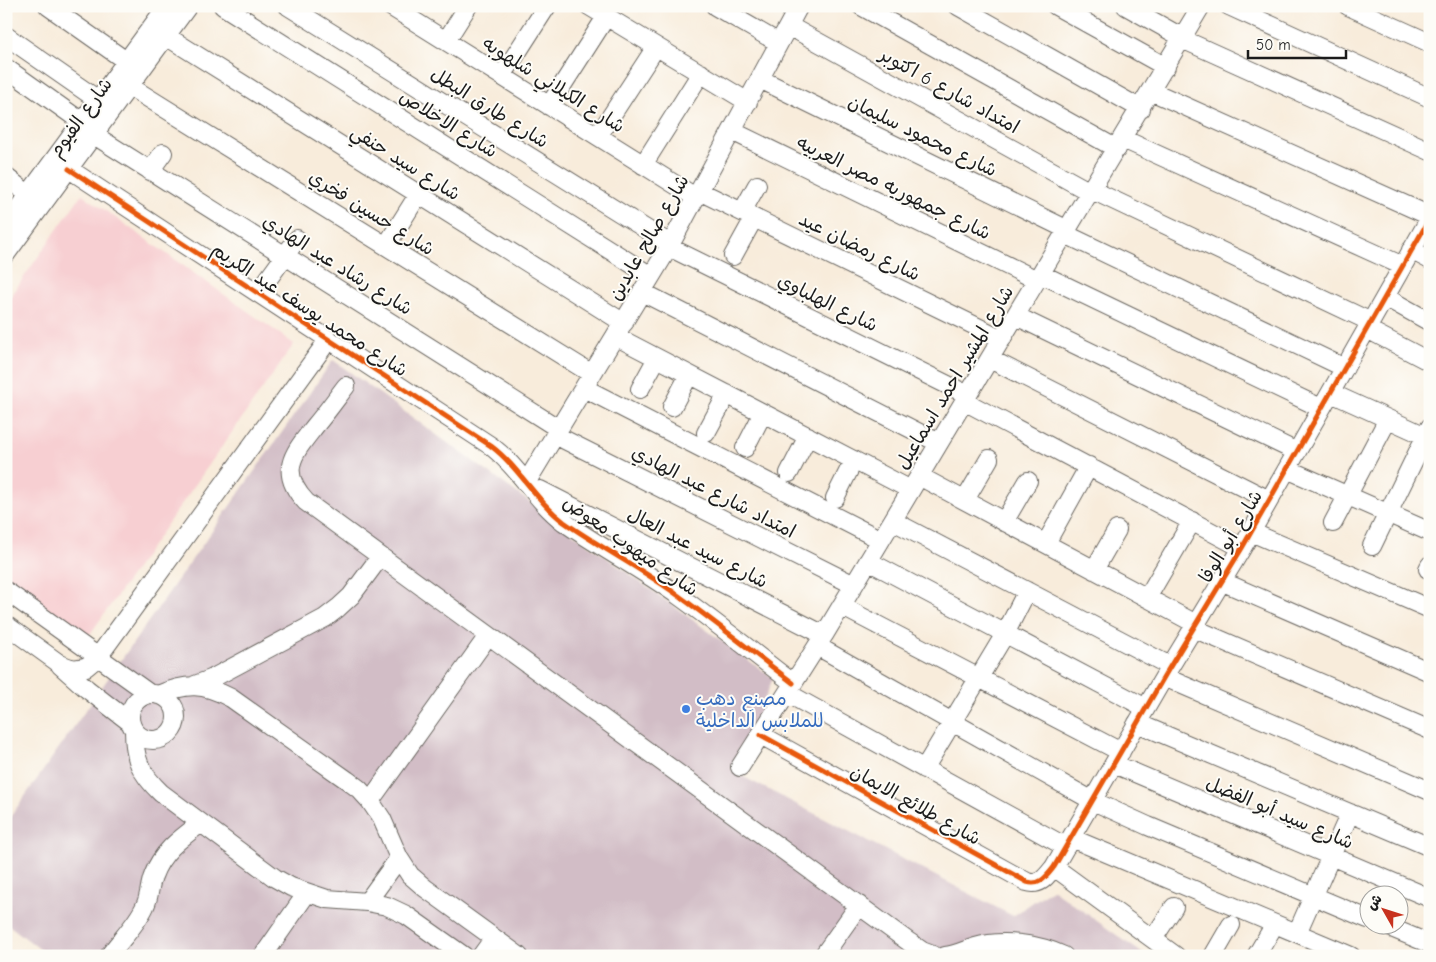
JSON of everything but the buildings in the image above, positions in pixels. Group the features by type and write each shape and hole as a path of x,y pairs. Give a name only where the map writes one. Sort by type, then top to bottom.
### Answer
{"street":[{"path":"48,6 126,61"},
{"name":"شارع الفيوم","path":"6,254 69,169 88,128 98,100 166,6"},
{"name":"شارع الفيوم","path":"6,225 29,195 88,128 130,86 188,6"},
{"name":"شارع الاخلاص","path":"223,6 651,276"},
{"name":"شارع طارق البطل","path":"288,6 670,245"},
{"path":"446,41 468,6"},
{"path":"502,76 547,6"},
{"path":"589,6 748,102"},
{"path":"715,6 779,43"},
{"name":"شارع صالح عابدين","path":"526,483 670,245 799,6"},
{"path":"861,6 1120,144 1403,266"},
{"path":"958,6 1140,109"},
{"path":"1056,6 1166,67"},
{"path":"1126,6 1183,39 1430,151"},
{"name":"شارع المشير احمد اسماعيل","path":"740,767 821,641 1201,6"},
{"path":"1228,6 1430,98"},
{"path":"1348,6 1430,43"},
{"name":"شارع الكيلاني شلهوبه","path":"394,7 643,165 697,194"},
{"path":"549,106 606,17"},
{"name":"امتداد شارع 6 اكتوبر","path":"788,26 1091,191 1369,325 1430,362"},
{"path":"6,36 98,100"},
{"name":"شارع سيد حنفي","path":"166,36 418,195 619,330 657,358 854,460 965,500 1004,522 1046,542 1194,626 1430,730"},
{"path":"598,136 656,47"},
{"name":"شارع رشاد عبد الهادي","path":"6,68 150,171 557,432"},
{"path":"643,165 701,74"},
{"name":"شارع محمود سليمان","path":"760,79 1066,232 1345,368"},
{"name":"شارع حسين فخري","path":"130,86 386,246 588,381 881,540"},
{"path":"1151,91 1430,217"},
{"name":"شارع جمهوريه مصر العربيه","path":"732,131 1321,408"},
{"path":"150,171 163,153"},
{"name":"شارع محمد يوسف عبد الكريم","path":"69,169 505,456 526,483"},
{"path":"6,177 29,195"},
{"path":"734,256 757,185"},
{"name":"شارع رمضان عيد","path":"697,194 748,215 1002,339"},
{"path":"386,246 418,195"},
{"name":"شارع أبو الوفا","path":"1054,867 1167,671 1242,548 1430,217"},
{"path":"258,293 297,239"},
{"name":"شارع الهلباوي","path":"670,245 966,398 1242,548"},
{"path":"1412,250 1430,260"},
{"path":"642,292 939,443"},
{"path":"1385,298 1430,322"},
{"path":"1016,316 1297,452"},
{"path":"60,664 73,669 86,667 98,657 329,339"},
{"path":"640,389 657,358"},
{"path":"990,358 1269,500"},
{"path":"672,407 689,374"},
{"path":"346,386 297,450 291,463 291,478 296,491 306,502 922,951 935,956"},
{"path":"1331,393 1388,419 1428,434 1372,546"},
{"path":"706,433 726,394"},
{"path":"745,448 763,413"},
{"path":"1333,522 1388,419"},
{"name":"امتداد شارع عبد الهادي","path":"557,432 854,585"},
{"path":"789,473 808,436"},
{"path":"965,500 989,459"},
{"path":"835,498 854,460"},
{"path":"1046,542 1090,466"},
{"path":"1287,469 1430,532"},
{"path":"1004,522 1028,481"},
{"name":"شارع سيد عبد العال","path":"526,483 821,641 952,722 1093,800 1148,826 1358,915"},
{"name":"شارع ميهوب معوض","path":"526,483 563,520 678,595 790,688 924,769 1068,842 1352,956"},
{"path":"893,521 1028,591 1167,671 1430,791"},
{"path":"1147,598 1192,522"},
{"path":"1094,570 1117,530"},
{"path":"1251,532 1430,609"},
{"path":"380,557 351,596 324,618 211,679 195,685 176,687 140,697 130,713 134,748 139,765 148,781 161,793 276,878 307,894 326,899 367,902 387,906 406,915 464,956"},
{"path":"868,561 1146,708"},
{"path":"1221,581 1430,672"},
{"path":"6,591 98,657 154,694 165,697 171,702 174,710 176,718 174,725 163,737 147,739 140,736 132,726 60,664 6,624"},
{"path":"924,769 1005,634 1028,591"},
{"name":"شارع سيد أبو الفضل","path":"841,606 979,678 1117,758 1331,857 1430,898"},
{"path":"370,801 488,636"},
{"path":"195,685 214,689 231,698 359,789 382,819 398,858 410,875 519,956"},
{"path":"1137,723 1430,847"},
{"name":"شارع طلائع الايمان","path":"761,735 1027,882 1033,884 1039,882 1054,867"},
{"path":"1297,933 1350,812"},
{"path":"115,953 146,906 157,864 167,850 201,823"},
{"path":"367,902 398,858"},
{"path":"1054,867 1176,956"},
{"path":"263,956 307,894"},
{"path":"823,956 859,905"},
{"path":"1153,939 1174,907"},
{"path":"1256,956 1275,924"},
{"path":"1213,956 1231,925"},
{"path":"1406,934 1430,944"},
{"path":"481,956 494,938"},
{"path":"946,956 952,956 976,946 1003,944 1030,946 1056,952 1064,956"}],"shaded area":[{"path":"82,194 294,344 88,637 6,579 6,303"},
{"path":"333,360 773,678 736,773 1013,916 1052,889 1146,956 36,956 41,950 6,923 6,823"}],"cycle path":[{"path":"69,169 491,446 501,454 544,504 564,522 679,596 793,683"},
{"path":"761,735 1027,882 1036,883 1042,880 1054,867 1168,670 1242,548 1430,218"}],"place":[{"name":"مصنع دهب للملابس الداخلية","path":"686,709"}]}
